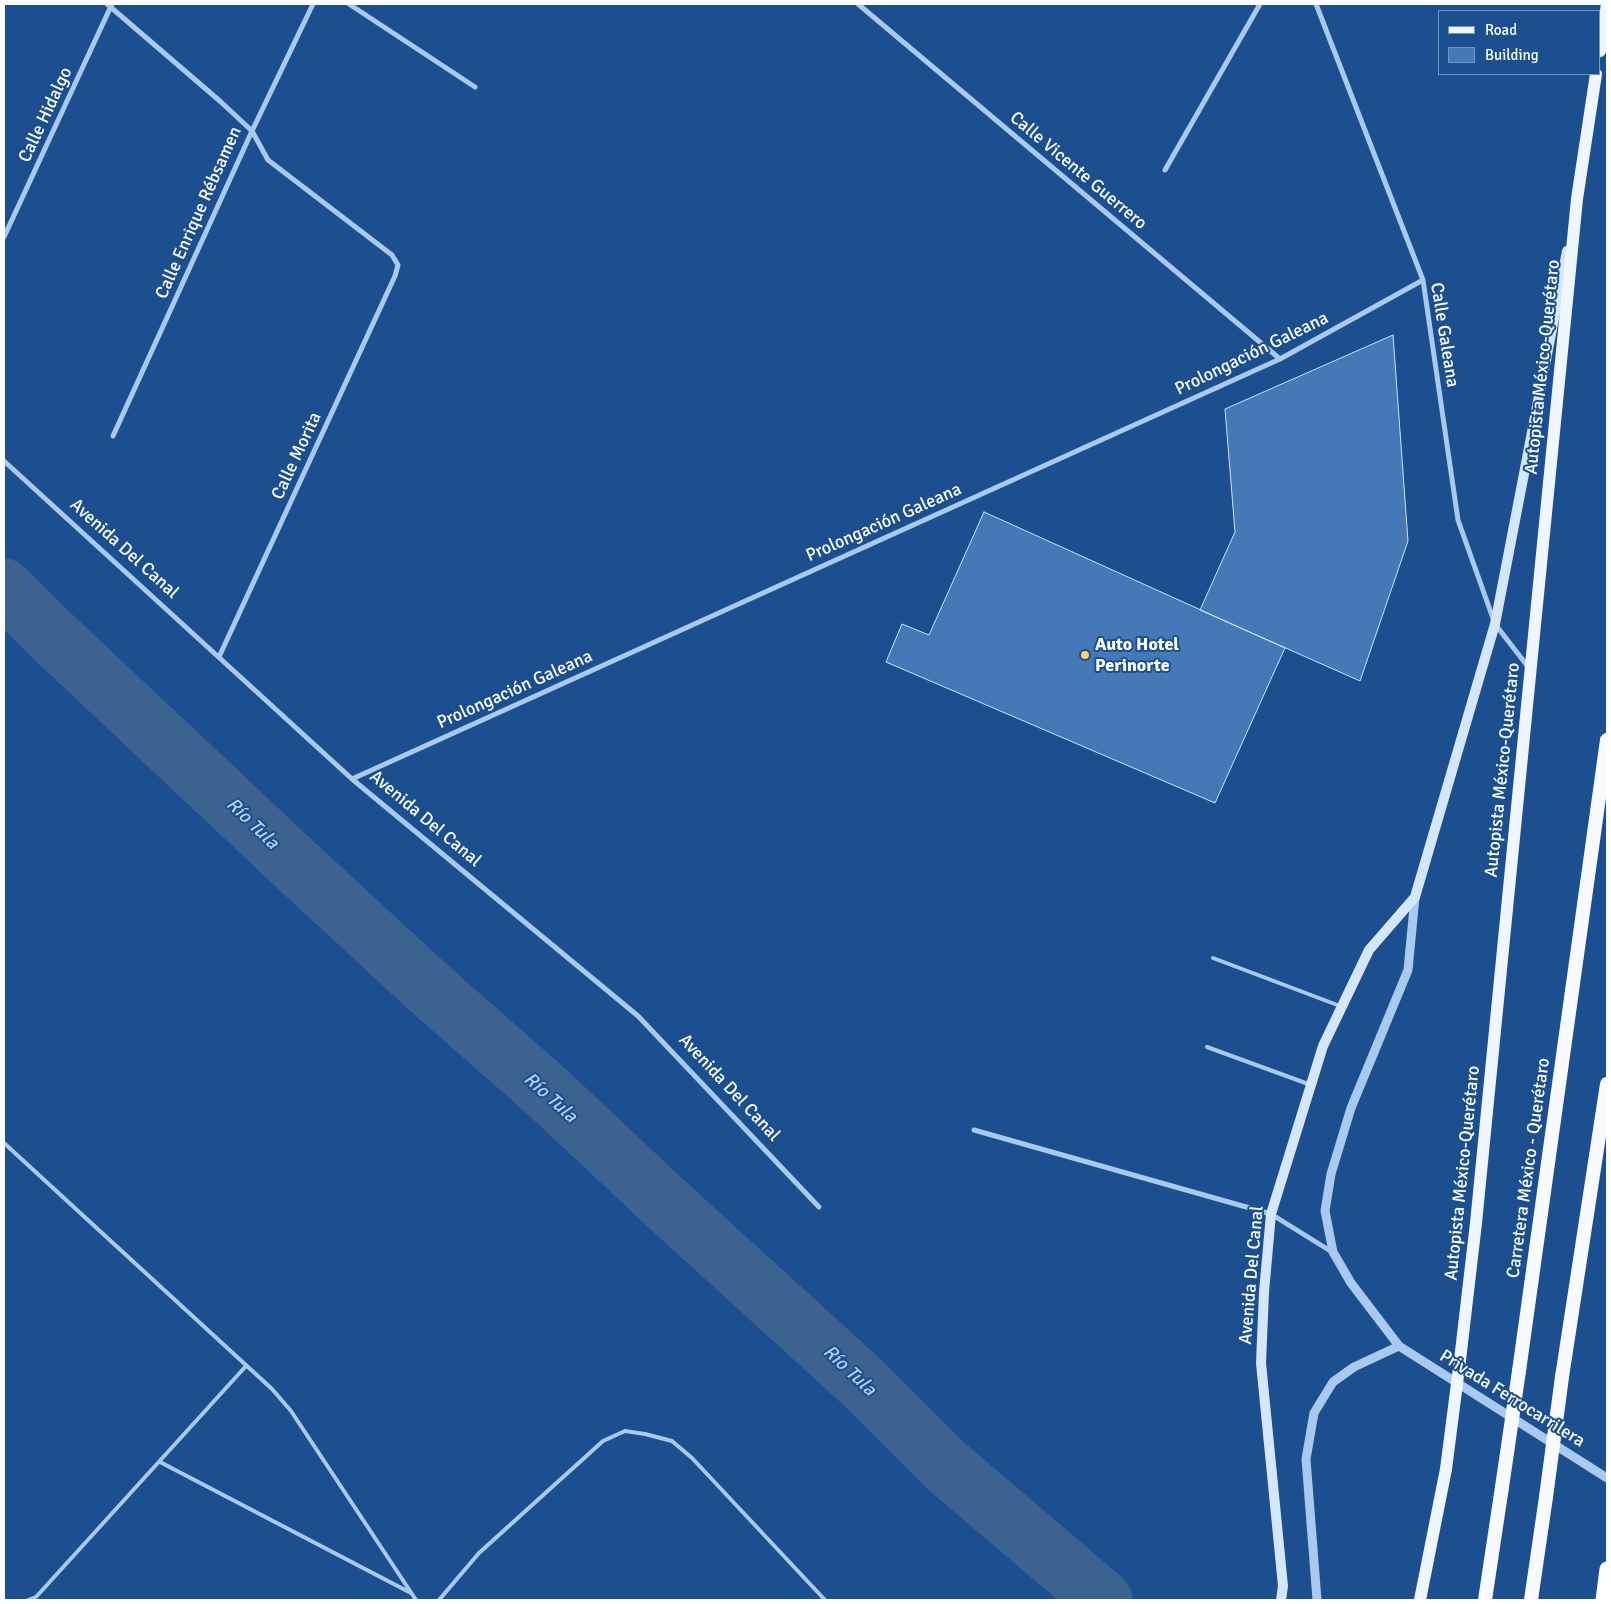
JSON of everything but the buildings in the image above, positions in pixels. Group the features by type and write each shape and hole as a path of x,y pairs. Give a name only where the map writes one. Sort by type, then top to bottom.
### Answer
{"highway":[{"name":"Carretera México - Querétaro","path":"1485,1600 1607,740"},
{"path":"1532,1600 1562,1377 1607,1084"},
{"path":"1603,1600 1607,1569"}],"main road":[{"path":"1601,43 1607,4"},
{"name":"Autopista México-Querétaro","path":"1420,1600 1446,1469 1476,1223 1577,199 1596,75"},
{"path":"1415,897 1495,624 1577,199"},
{"name":"Avenida Del Canal","path":"1281,1600 1283,1586 1260,1363 1271,1214 1323,1046 1369,950 1415,897"}],"street":[{"name":"Calle Enrique Rébsamen","path":"113,436 252,131 313,4"},
{"path":"349,4 475,87"},
{"name":"Calle Vicente Guerrero","path":"858,4 1280,359"},
{"path":"1165,170 1260,4"},
{"name":"Calle Galeana","path":"1316,4 1423,280 1458,520 1495,624 1531,671"},
{"path":"110,5 222,102 252,131"},
{"name":"Calle Hidalgo","path":"4,238 110,5"},
{"name":"Calle Morita","path":"219,658 391,286 398,265 392,255 268,160 252,131"},
{"name":"Prolongación Galeana","path":"352,779 1280,359 1423,280"},
{"name":"Avenida Del Canal","path":"4,461 352,779 638,1016 819,1207"},
{"name":"Privada Ferrocarrilera","path":"1415,897 1408,970 1351,1108 1331,1174 1325,1211 1333,1252 1351,1284 1399,1346 1607,1478"},
{"path":"974,1130 1271,1214 1333,1252"},
{"path":"1317,1600 1306,1459 1314,1412 1333,1382 1354,1366 1399,1346"}],"lane":[{"path":"1213,958 1342,1007"},
{"path":"1207,1047 1311,1085"},
{"path":"4,1144 272,1389 292,1411 416,1600"},
{"path":"28,1600 36,1597 246,1366"},
{"path":"439,1600 479,1553 603,1441 624,1431 672,1441 692,1458 825,1600"},
{"path":"160,1462 411,1593"}],"waterway":[{"name":"Río Tula","path":"4,588 50,634 300,869 430,989 546,1091 673,1210 862,1382 945,1465 1103,1600"}],"place":[{"name":"Auto Hotel Perinorte","path":"1085,655"}]}
